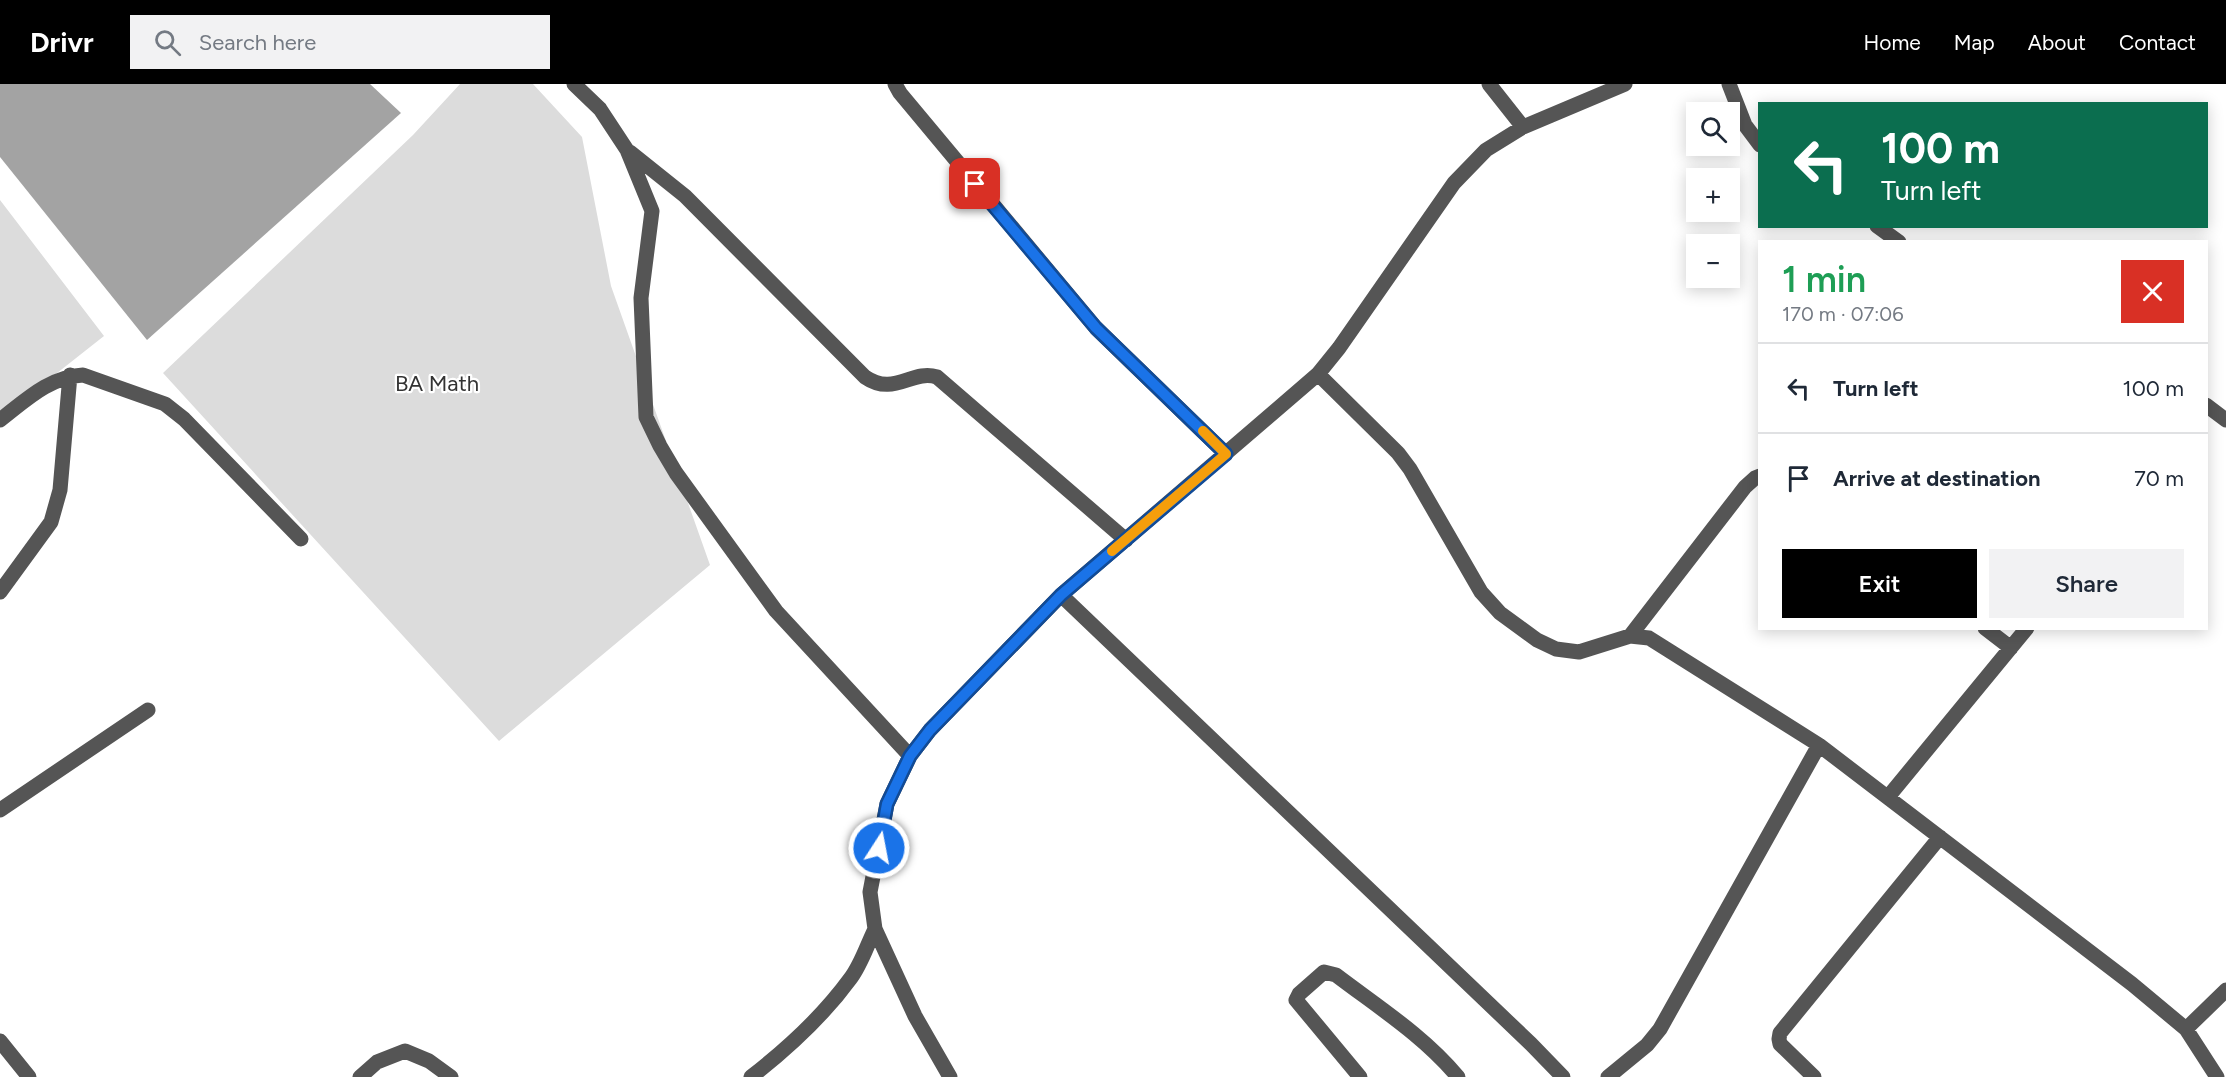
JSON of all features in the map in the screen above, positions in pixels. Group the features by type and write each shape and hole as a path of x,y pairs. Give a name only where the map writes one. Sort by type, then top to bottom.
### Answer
{"street":[{"path":"574,84 600,109 627,150 652,211 641,298 646,417 676,473 776,611 910,756"},
{"path":"895,84 900,93 1096,328 1226,454"},
{"path":"1489,84 1523,127"},
{"path":"950,1077 915,1016 875,929 870,892 887,804 910,756 930,730 1061,595 1318,375 1454,183 1486,150 1523,127 1625,84"},
{"path":"1729,84 1745,124 1758,142"},
{"path":"627,150 685,196 865,377 884,386 929,375 937,377 1125,540"},
{"path":"1880,228 1896,240"},
{"path":"0,420 42,387 70,375 83,375 165,404 301,539"},
{"path":"0,592 55,514 60,490 70,375"},
{"path":"1318,375 1404,461 1481,592 1500,613 1538,640 1556,649 1579,652 1630,636 1649,638 1819,745 2132,984 2186,1029 2217,1077"},
{"path":"2208,406 2226,420"},
{"path":"1630,636 1745,487 1758,477"},
{"path":"1061,595 1563,1077"},
{"path":"1988,630 2011,648"},
{"path":"1888,797 2024,630"},
{"path":"0,810 148,710"},
{"path":"1608,1077 1647,1045 1660,1029 1819,745"},
{"path":"1814,1077 1780,1044 1780,1032 1940,837"},
{"path":"751,1077 776,1058 818,1016 852,977 875,929"},
{"path":"1360,1077 1296,1000 1299,994 1324,972 1336,975 1422,1040 1458,1077"},
{"path":"2186,1029 2226,990"},
{"path":"0,1041 29,1077"},
{"path":"360,1077 377,1062 405,1051 429,1061 452,1077"}],"green space":[{"name":"BA Math","path":"460,84 533,84 582,137 611,286 710,565 499,741 163,373 413,135"},
{"path":"0,200 104,336 0,418"}],"shaded area":[{"path":"0,84 370,84 401,113 147,340 0,157"}],"slow traffic":[{"path":"1112,551 1226,454 1203,431"}],"route":[{"path":"879,848 887,804 910,756 930,730 1061,595 1226,454 1096,328 975,184"}]}
